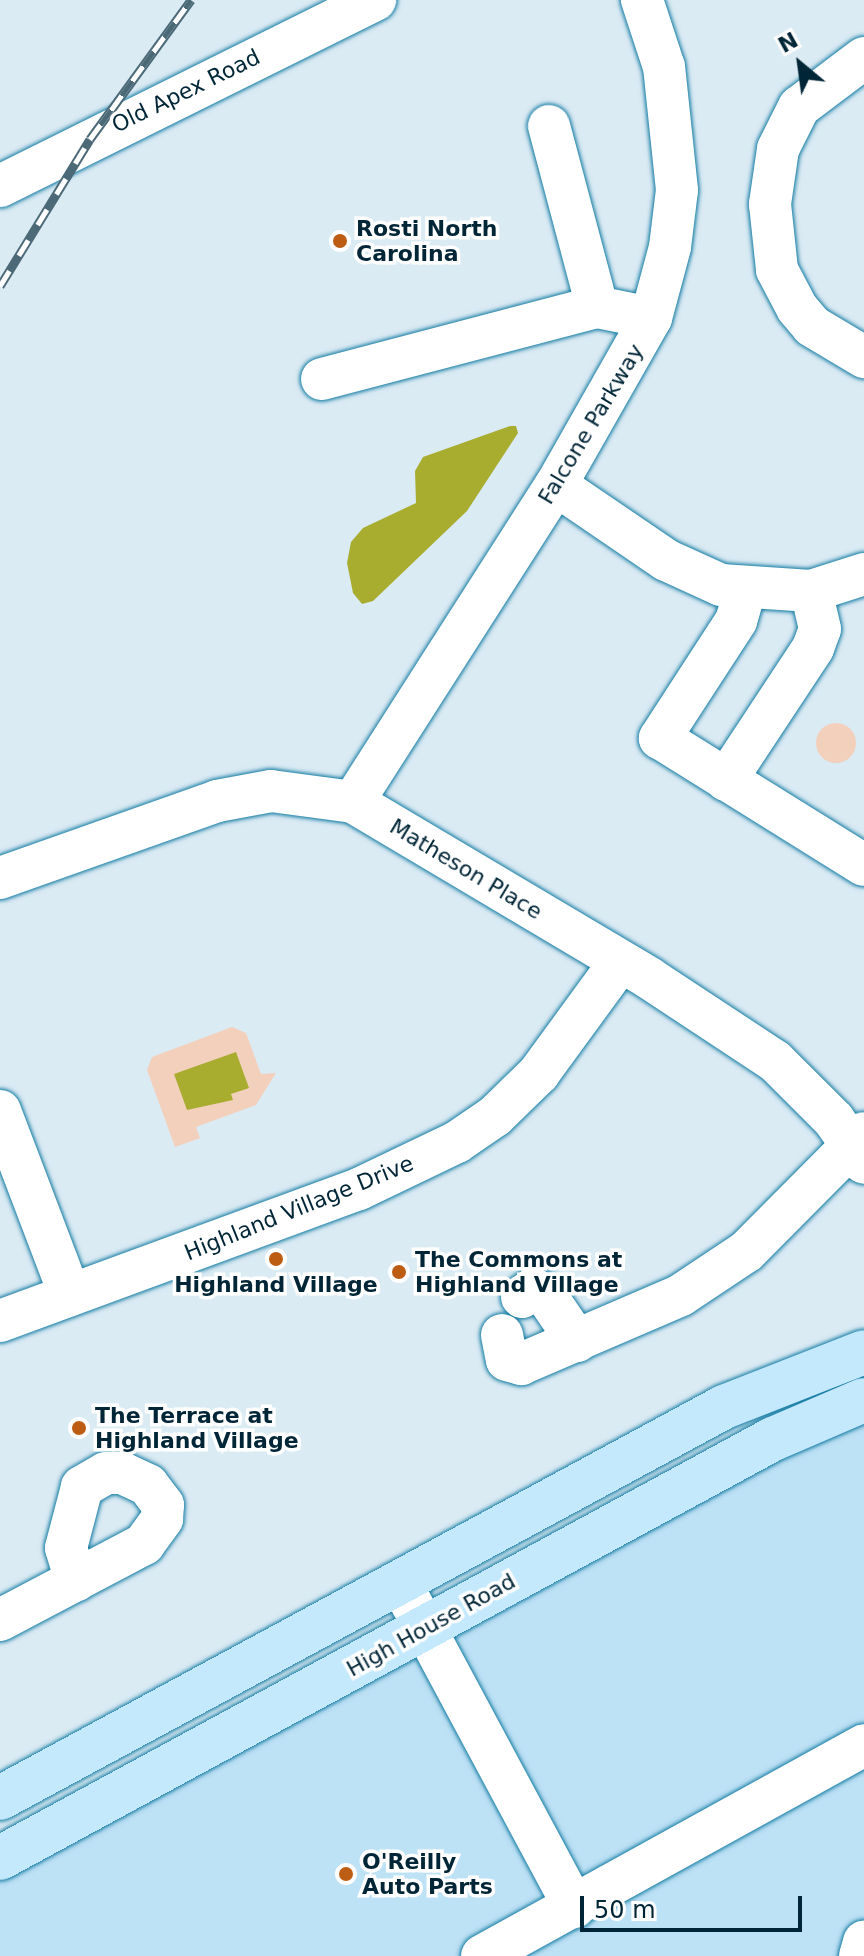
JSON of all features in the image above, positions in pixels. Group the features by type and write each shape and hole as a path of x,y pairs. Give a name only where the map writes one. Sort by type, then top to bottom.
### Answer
{"main road":[{"path":"0,1798 724,1407 864,1352"},
{"name":"High House Road","path":"0,1858 773,1439 864,1400"}],"street":[{"name":"Old Apex Road","path":"0,186 375,0"},
{"name":"Falcone Parkway","path":"353,802 556,485 651,318 670,247 677,190 664,67 642,0"},
{"path":"864,58 799,107 778,149 770,204 777,270 797,308 818,330 864,357"},
{"path":"549,126 597,307"},
{"path":"322,379 597,307 651,318"},
{"path":"556,485 687,572 745,590 811,591 864,574"},
{"path":"745,590 736,621 660,738 864,865"},
{"path":"726,780 813,648 820,629 811,591"},
{"name":"Matheson Place","path":"0,878 217,801 271,791 353,802 620,962 775,1061 860,1146"},
{"name":"Highland Village Drive","path":"0,1321 359,1189 457,1142 495,1116 539,1073 620,962"},
{"path":"0,1111 70,1295"},
{"path":"502,1335 503,1352 512,1364 577,1341 714,1276 747,1251 860,1146"},
{"path":"522,1297 533,1289 545,1294 577,1341"},
{"path":"0,1620 76,1580"},
{"path":"400,1582 574,1907"},
{"path":"482,1956 864,1745"},
{"path":"860,1956 864,1942"}],"shaded area":[{"path":"516,426 518,433 467,511 373,601 362,604 353,593 347,563 351,542 363,528 416,503 415,471 423,457"},
{"path":"836,723 850,729 856,743 850,757 836,763 822,757 816,743 822,729"},
{"path":"232,1027 246,1033 261,1074 276,1073 256,1105 196,1127 200,1138 175,1147 147,1070 152,1057"},
{"path":"236,1052 249,1088 231,1094 233,1100 187,1110 174,1074"},
{"path":"864,1400 864,1956 0,1956 0,1859"}],"railway":[{"path":"0,286 90,139 191,0"}],"place":[{"name":"Rosti North Carolina","path":"340,241"},
{"name":"Highland Village","path":"276,1259"},
{"name":"The Commons at Highland Village","path":"399,1272"},
{"name":"The Terrace at Highland Village","path":"79,1428"},
{"name":"O'Reilly Auto Parts","path":"346,1874"}]}
